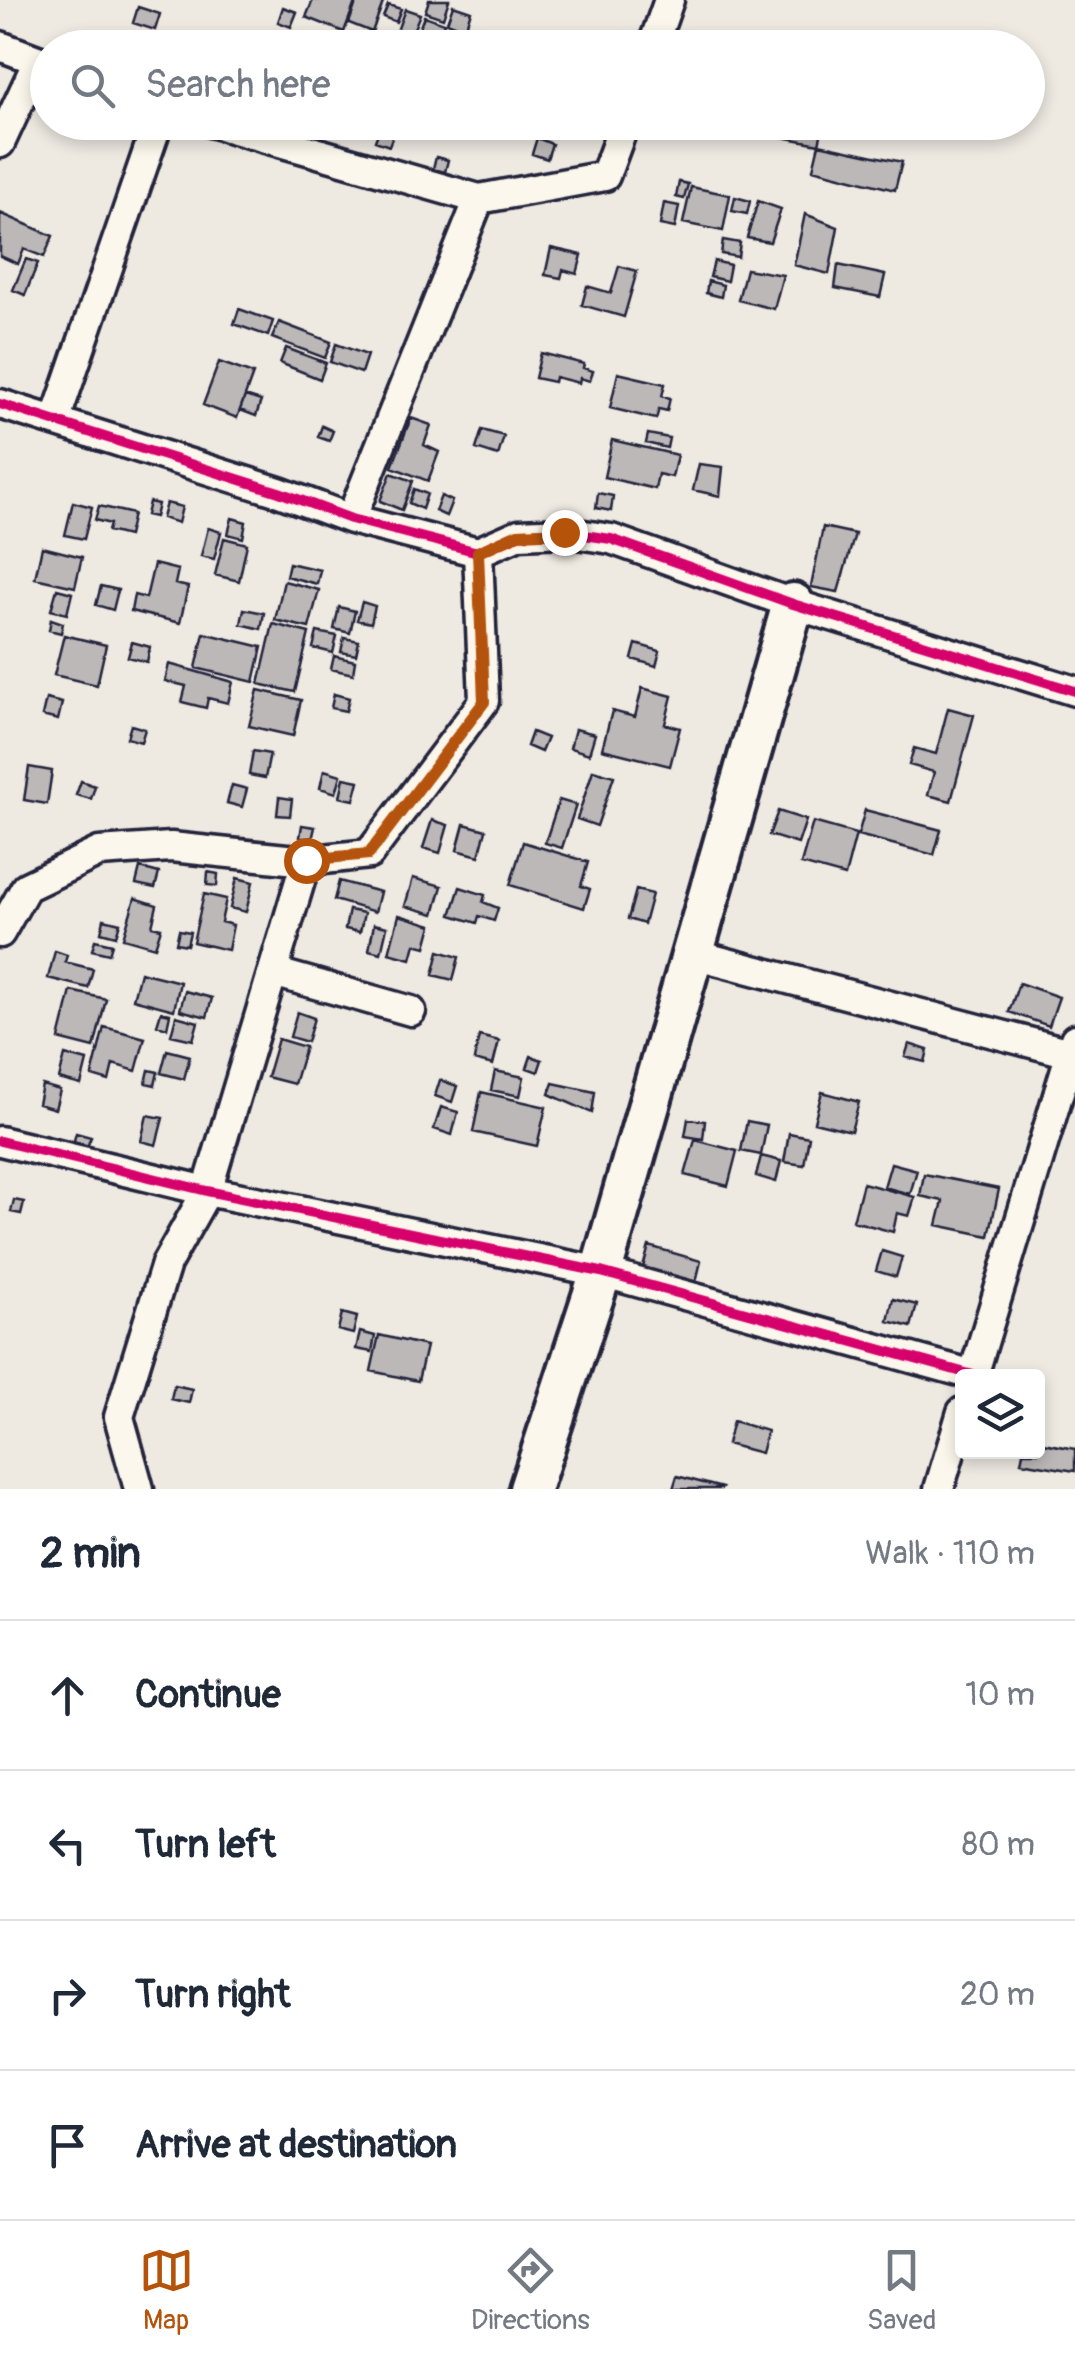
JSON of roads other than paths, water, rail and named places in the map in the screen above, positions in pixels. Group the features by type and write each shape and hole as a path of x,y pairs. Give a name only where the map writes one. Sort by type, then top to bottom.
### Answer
{"street":[{"path":"658,30 669,0"},
{"path":"0,46 30,57"},
{"path":"0,143 30,86"},
{"path":"55,420 152,140"},
{"path":"273,140 479,199 605,176 618,140"},
{"path":"352,519 479,199"},
{"path":"0,404 352,519 478,552 518,534 564,532 612,539 794,604 1075,691"},
{"path":"0,933 26,886 98,852 171,847 306,860 369,854 484,702 478,552"},
{"path":"530,1489 601,1272 794,604"},
{"path":"139,1489 119,1416 166,1264 207,1191 306,860"},
{"path":"693,954 1073,1045 975,1369"},
{"path":"273,972 410,1011"},
{"path":"0,1141 207,1191 601,1272 955,1371"},
{"path":"939,1489 955,1435"}]}
